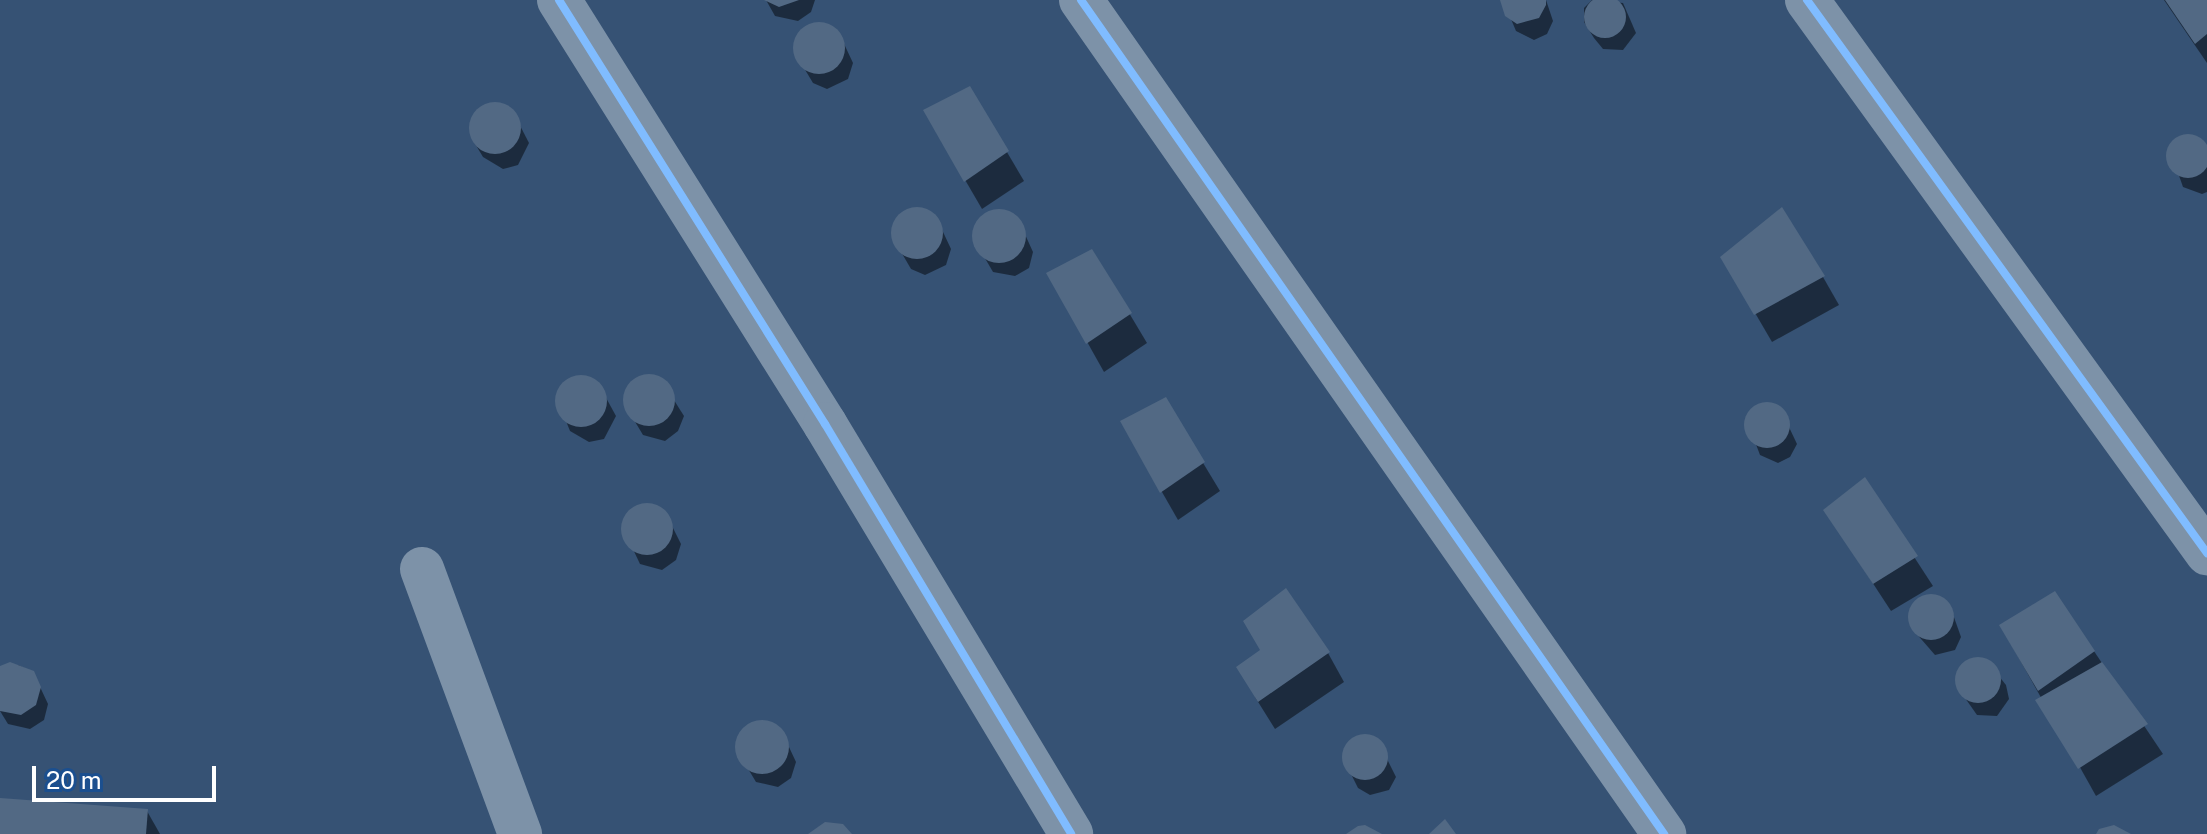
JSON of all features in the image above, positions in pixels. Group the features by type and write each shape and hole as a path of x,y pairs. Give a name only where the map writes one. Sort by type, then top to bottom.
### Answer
{"street":[{"path":"559,0 825,424 1071,834"},
{"path":"1081,0 1664,834"},
{"path":"1807,0 2207,553"},
{"path":"422,569 520,834"}],"building":[{"path":"1605,-4 1620,2 1626,17 1620,32 1605,38 1590,32 1584,17 1590,2"},
{"path":"764,0 799,0 779,7"},
{"path":"1500,0 1546,0 1546,5 1539,18 1517,24 1505,16"},
{"path":"2165,0 2207,0 2207,34 2195,44"},
{"path":"819,22 838,29 845,48 838,67 819,74 800,67 793,48 800,29"},
{"path":"970,86 1009,151 964,182 923,110"},
{"path":"495,102 514,109 521,128 514,147 495,154 476,147 469,128 476,109"},
{"path":"2188,134 2204,140 2210,156 2204,172 2188,178 2172,172 2166,156 2172,140"},
{"path":"917,207 936,214 943,233 936,252 917,259 898,252 891,233 898,214"},
{"path":"1782,207 1825,276 1754,315 1720,257"},
{"path":"999,209 1018,217 1026,236 1018,255 999,263 980,255 972,236 980,217"},
{"path":"1092,249 1132,313 1086,344 1046,273"},
{"path":"649,374 668,381 675,400 668,419 649,426 630,419 623,400 630,381"},
{"path":"581,375 600,382 607,401 600,420 581,427 562,420 555,401 562,382"},
{"path":"1166,397 1205,462 1160,493 1120,421"},
{"path":"1767,402 1783,409 1790,425 1783,441 1767,448 1751,441 1744,425 1751,409"},
{"path":"1865,477 1918,556 1873,584 1823,510"},
{"path":"647,503 666,510 673,529 666,548 647,555 628,548 621,529 628,510"},
{"path":"1286,588 1330,652 1258,702 1236,667 1260,650 1243,621"},
{"path":"2055,591 2095,651 2038,691 1999,625"},
{"path":"1931,594 1947,601 1954,617 1947,633 1931,640 1915,633 1908,617 1915,601"},
{"path":"1978,657 1994,664 2001,680 1994,696 1978,703 1962,696 1955,680 1962,664"},
{"path":"10,662 34,671 41,687 36,705 21,715 0,711 0,666"},
{"path":"2102,662 2148,724 2078,769 2035,700"},
{"path":"762,720 781,728 789,747 781,766 762,774 743,766 735,747 743,728"},
{"path":"1365,734 1381,741 1388,757 1381,773 1365,780 1349,773 1342,757 1349,741"},
{"path":"0,798 148,809 146,834 0,834"},
{"path":"1445,819 1456,834 1429,834"},
{"path":"825,822 843,824 852,834 808,834"},
{"path":"1365,825 1382,834 1346,834 1358,826"},
{"path":"2114,825 2131,834 2096,834 2099,829"}],"cycle path":[{"path":"559,0 825,424 1071,834"},
{"path":"1081,0 1664,834"},
{"path":"1807,0 2207,553"}]}
